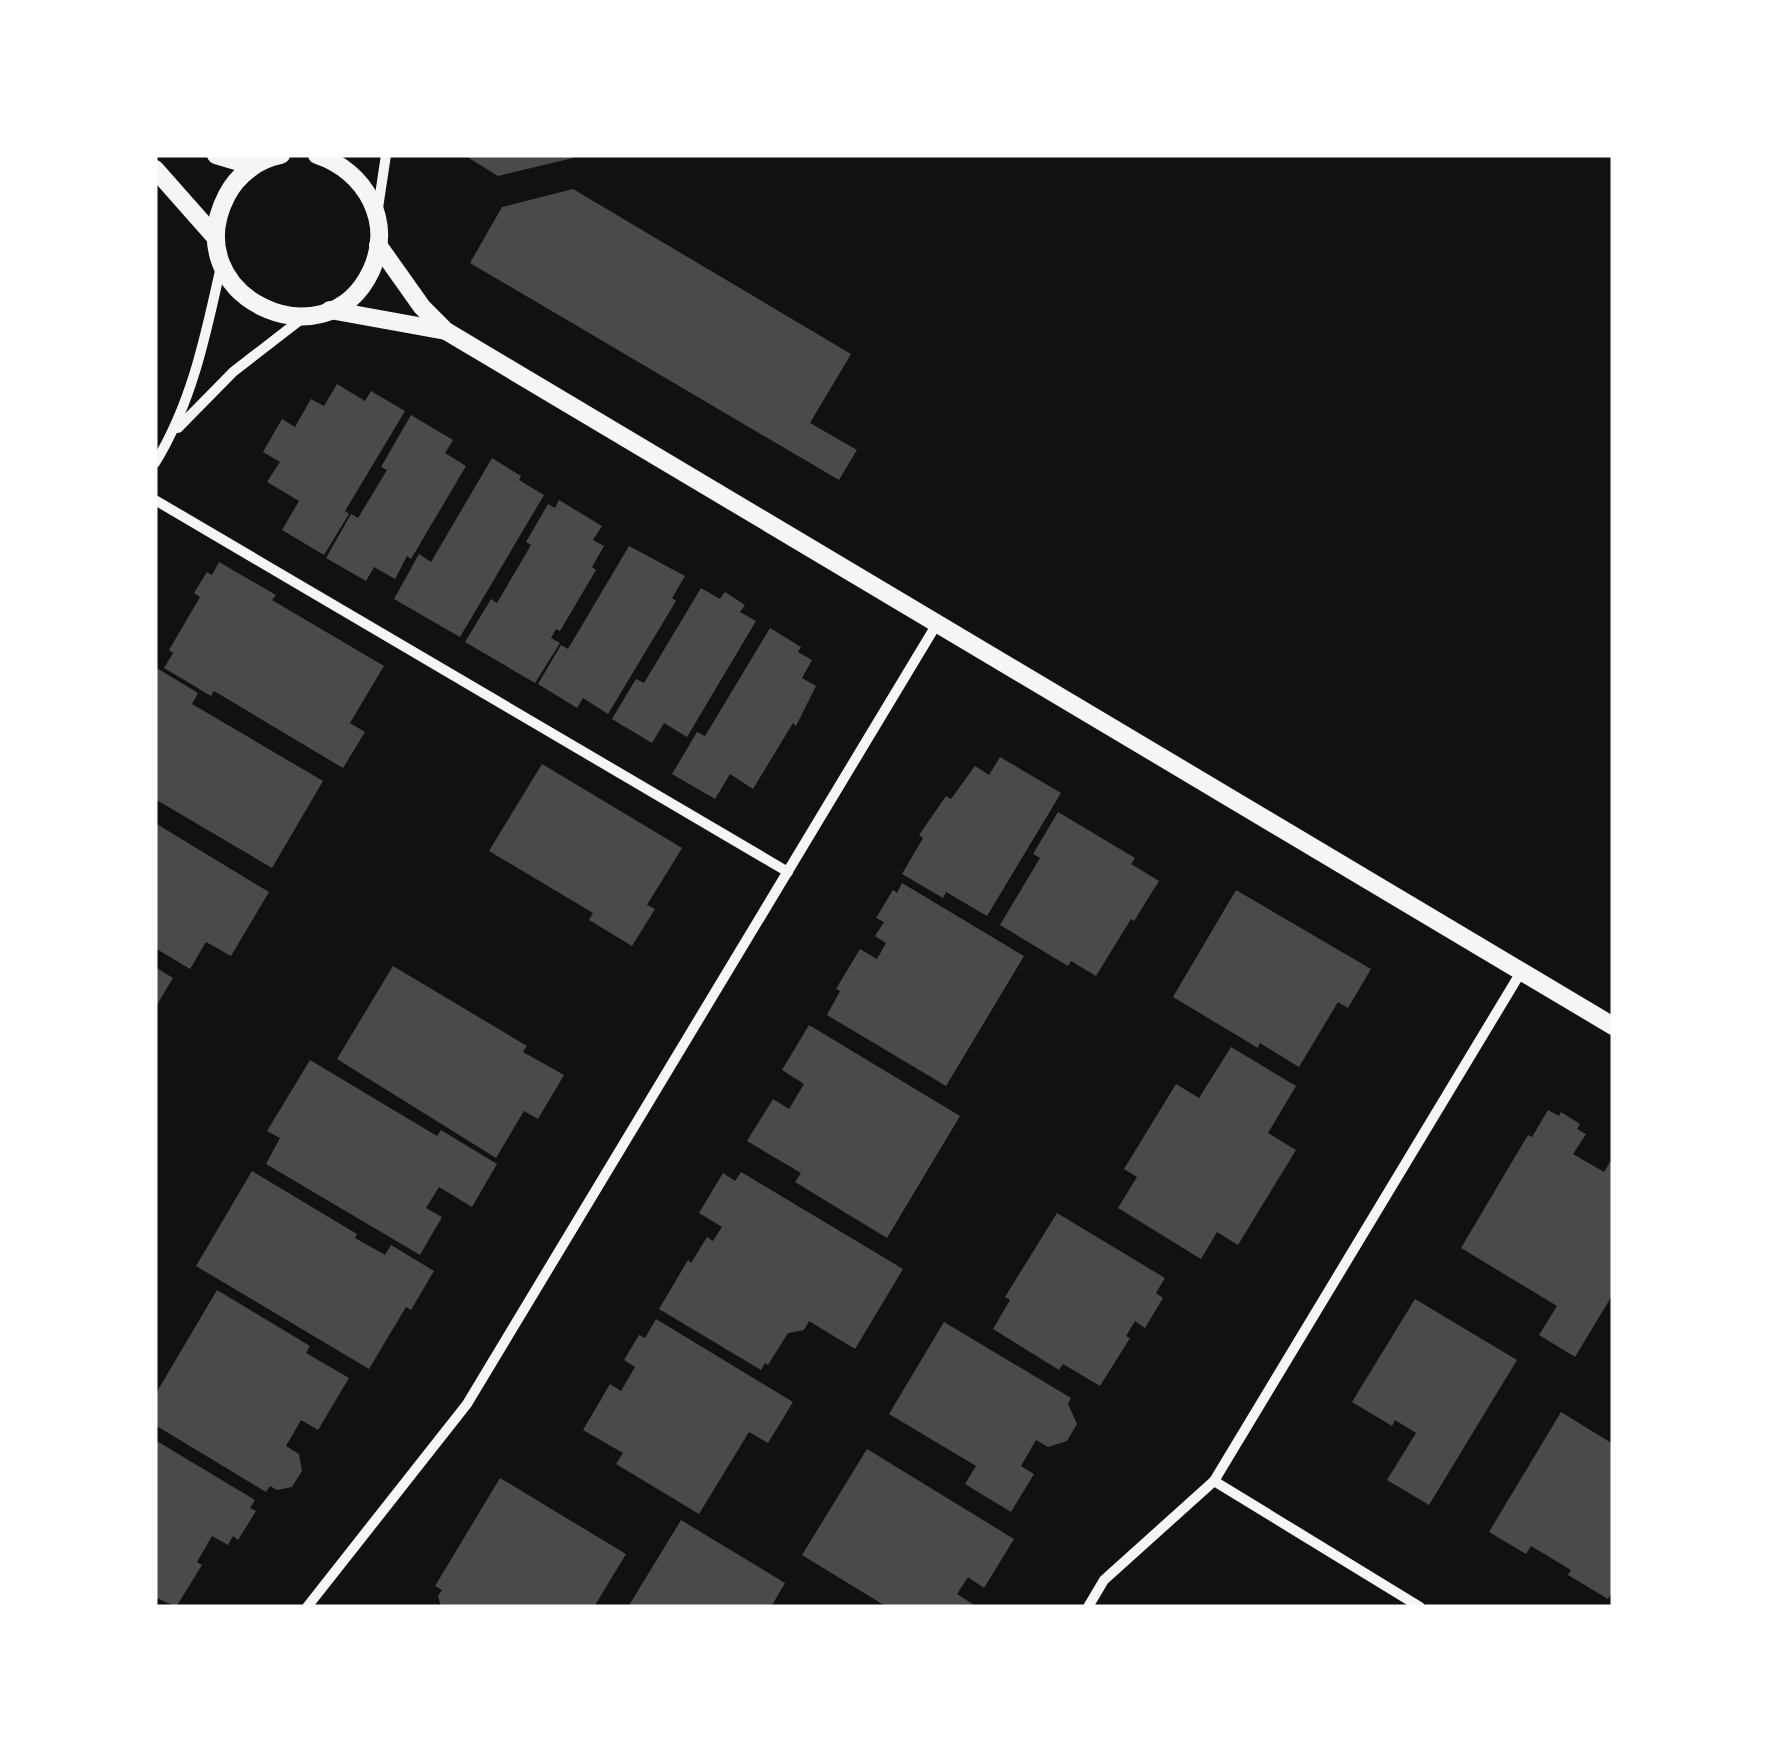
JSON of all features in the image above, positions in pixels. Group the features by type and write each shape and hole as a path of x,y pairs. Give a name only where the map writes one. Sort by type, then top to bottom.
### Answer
{"street":[{"path":"216,155 253,166"},
{"path":"281,155 253,166 232,185 219,210 216,238 221,265 234,288 254,305 279,314 305,316 330,310 353,294 370,272 378,245 377,214 386,155"},
{"path":"317,155 333,160 352,174 368,192 377,214"},
{"path":"155,169 216,238"},
{"path":"378,245 422,307 446,330 1613,1026"},
{"path":"155,463 174,432 200,359 221,265"},
{"path":"330,310 446,330"},
{"path":"174,432 233,372 305,316"},
{"path":"155,500 788,872"},
{"path":"307,1607 467,1404 938,622"},
{"path":"1088,1607 1104,1580 1214,1482 1521,972"},
{"path":"1214,1482 1420,1607"}],"building":[{"path":"464,155 575,155 498,176"},
{"path":"573,189 851,354 810,423 857,450 839,480 470,263 502,207"},
{"path":"337,384 365,401 371,391 405,411 345,511 349,514 324,555 282,530 299,501 267,482 280,462 263,452 282,419 295,427 311,399 324,406"},
{"path":"411,415 453,440 445,453 466,466 395,579 374,567 366,581 326,558 351,514 358,518 387,470 381,467"},
{"path":"492,458 544,495 460,637 394,599 419,554 431,562"},
{"path":"559,500 602,526 593,540 604,546 592,567 596,570 560,631 556,629 551,638 560,643 535,683 465,642 491,599 497,603 531,545 526,542 548,504 555,508"},
{"path":"629,546 685,576 672,598 676,601 608,714 583,698 577,708 538,684 561,645 568,649"},
{"path":"219,562 276,595 272,600 384,666 350,723 365,732 343,768 214,691 211,696 164,668 173,653 169,650 200,597 194,593 207,572 212,575"},
{"path":"701,588 720,599 725,592 745,605 740,612 756,621 687,737 664,723 652,743 612,719 636,679 644,683"},
{"path":"770,628 801,647 798,652 812,660 802,678 816,686 796,726 793,723 753,789 730,774 715,799 672,774 697,732 705,736"},
{"path":"155,667 198,693 192,704 323,781 272,868 155,799"},
{"path":"1000,757 1061,793 987,916 946,892 943,898 902,874 923,838 919,835 946,796 951,799 975,766 989,775"},
{"path":"542,764 682,848 647,905 655,909 632,946 589,920 593,913 489,851"},
{"path":"1058,812 1135,858 1131,864 1159,881 1096,976 1071,961 1068,966 1000,925 1040,858 1033,854"},
{"path":"155,823 269,892 231,956 206,942 190,969 155,948"},
{"path":"902,883 1024,956 946,1086 827,1015 840,991 836,989 860,949 877,959 886,943 875,936 884,922 876,918 893,890 897,893"},
{"path":"1236,890 1371,969 1348,1008 1338,1002 1299,1067 1260,1043 1258,1048 1173,997"},
{"path":"393,966 527,1046 523,1052 564,1075 538,1119 524,1111 496,1158 337,1059"},
{"path":"155,967 173,978 155,1008"},
{"path":"809,1025 960,1116 887,1238 795,1182 801,1173 747,1141 773,1099 789,1109 804,1084 782,1070"},
{"path":"1231,1047 1296,1086 1268,1133 1296,1150 1238,1245 1217,1232 1201,1259 1118,1208 1137,1177 1124,1169 1176,1084 1199,1098"},
{"path":"310,1060 437,1136 441,1130 497,1164 472,1207 439,1187 426,1208 442,1217 420,1255 266,1164 280,1138 267,1131"},
{"path":"1548,1110 1559,1116 1561,1112 1580,1124 1577,1129 1586,1134 1573,1154 1604,1172 1610,1162 1613,1164 1613,1294 1575,1357 1539,1335 1557,1306 1461,1248 1528,1135 1532,1137"},
{"path":"252,1171 385,1255 391,1245 434,1271 411,1310 406,1307 369,1369 196,1266"},
{"path":"741,1172 903,1269 855,1349 809,1321 804,1330 788,1333 761,1370 659,1309 688,1260 691,1263 707,1237 713,1241 722,1227 699,1213 723,1173 735,1181"},
{"path":"1057,1213 1165,1278 1156,1293 1163,1298 1145,1328 1135,1321 1126,1336 1130,1338 1100,1386 1063,1364 1059,1370 993,1329 1010,1300 1005,1297"},
{"path":"217,1290 310,1346 306,1353 349,1378 318,1430 301,1420 286,1446 299,1454 302,1471 292,1487 277,1490 270,1486 266,1492 155,1425 155,1395"},
{"path":"1415,1299 1517,1360 1429,1505 1387,1480 1416,1433 1395,1420 1392,1426 1352,1402"},
{"path":"656,1319 793,1402 768,1443 749,1432 699,1514 616,1464 623,1453 583,1430 610,1384 621,1391 635,1367 624,1360 639,1335 645,1338"},
{"path":"944,1322 1071,1398 1068,1404 1077,1424 1067,1441 1048,1447 1036,1440 1021,1466 1034,1474 1011,1512 965,1484 976,1466 889,1414"},
{"path":"1561,1412 1613,1444 1613,1590 1608,1599 1531,1546 1526,1554 1489,1532"},
{"path":"155,1440 255,1500 250,1508 256,1511 238,1540 233,1536 228,1545 212,1536 197,1562 202,1565 176,1607 155,1597"},
{"path":"867,1449 1014,1539 984,1588 968,1577 957,1594 977,1607 887,1607 802,1555"},
{"path":"500,1478 626,1554 594,1607 441,1607 438,1596 442,1590 435,1586"},
{"path":"681,1520 785,1583 771,1607 628,1607"}]}
